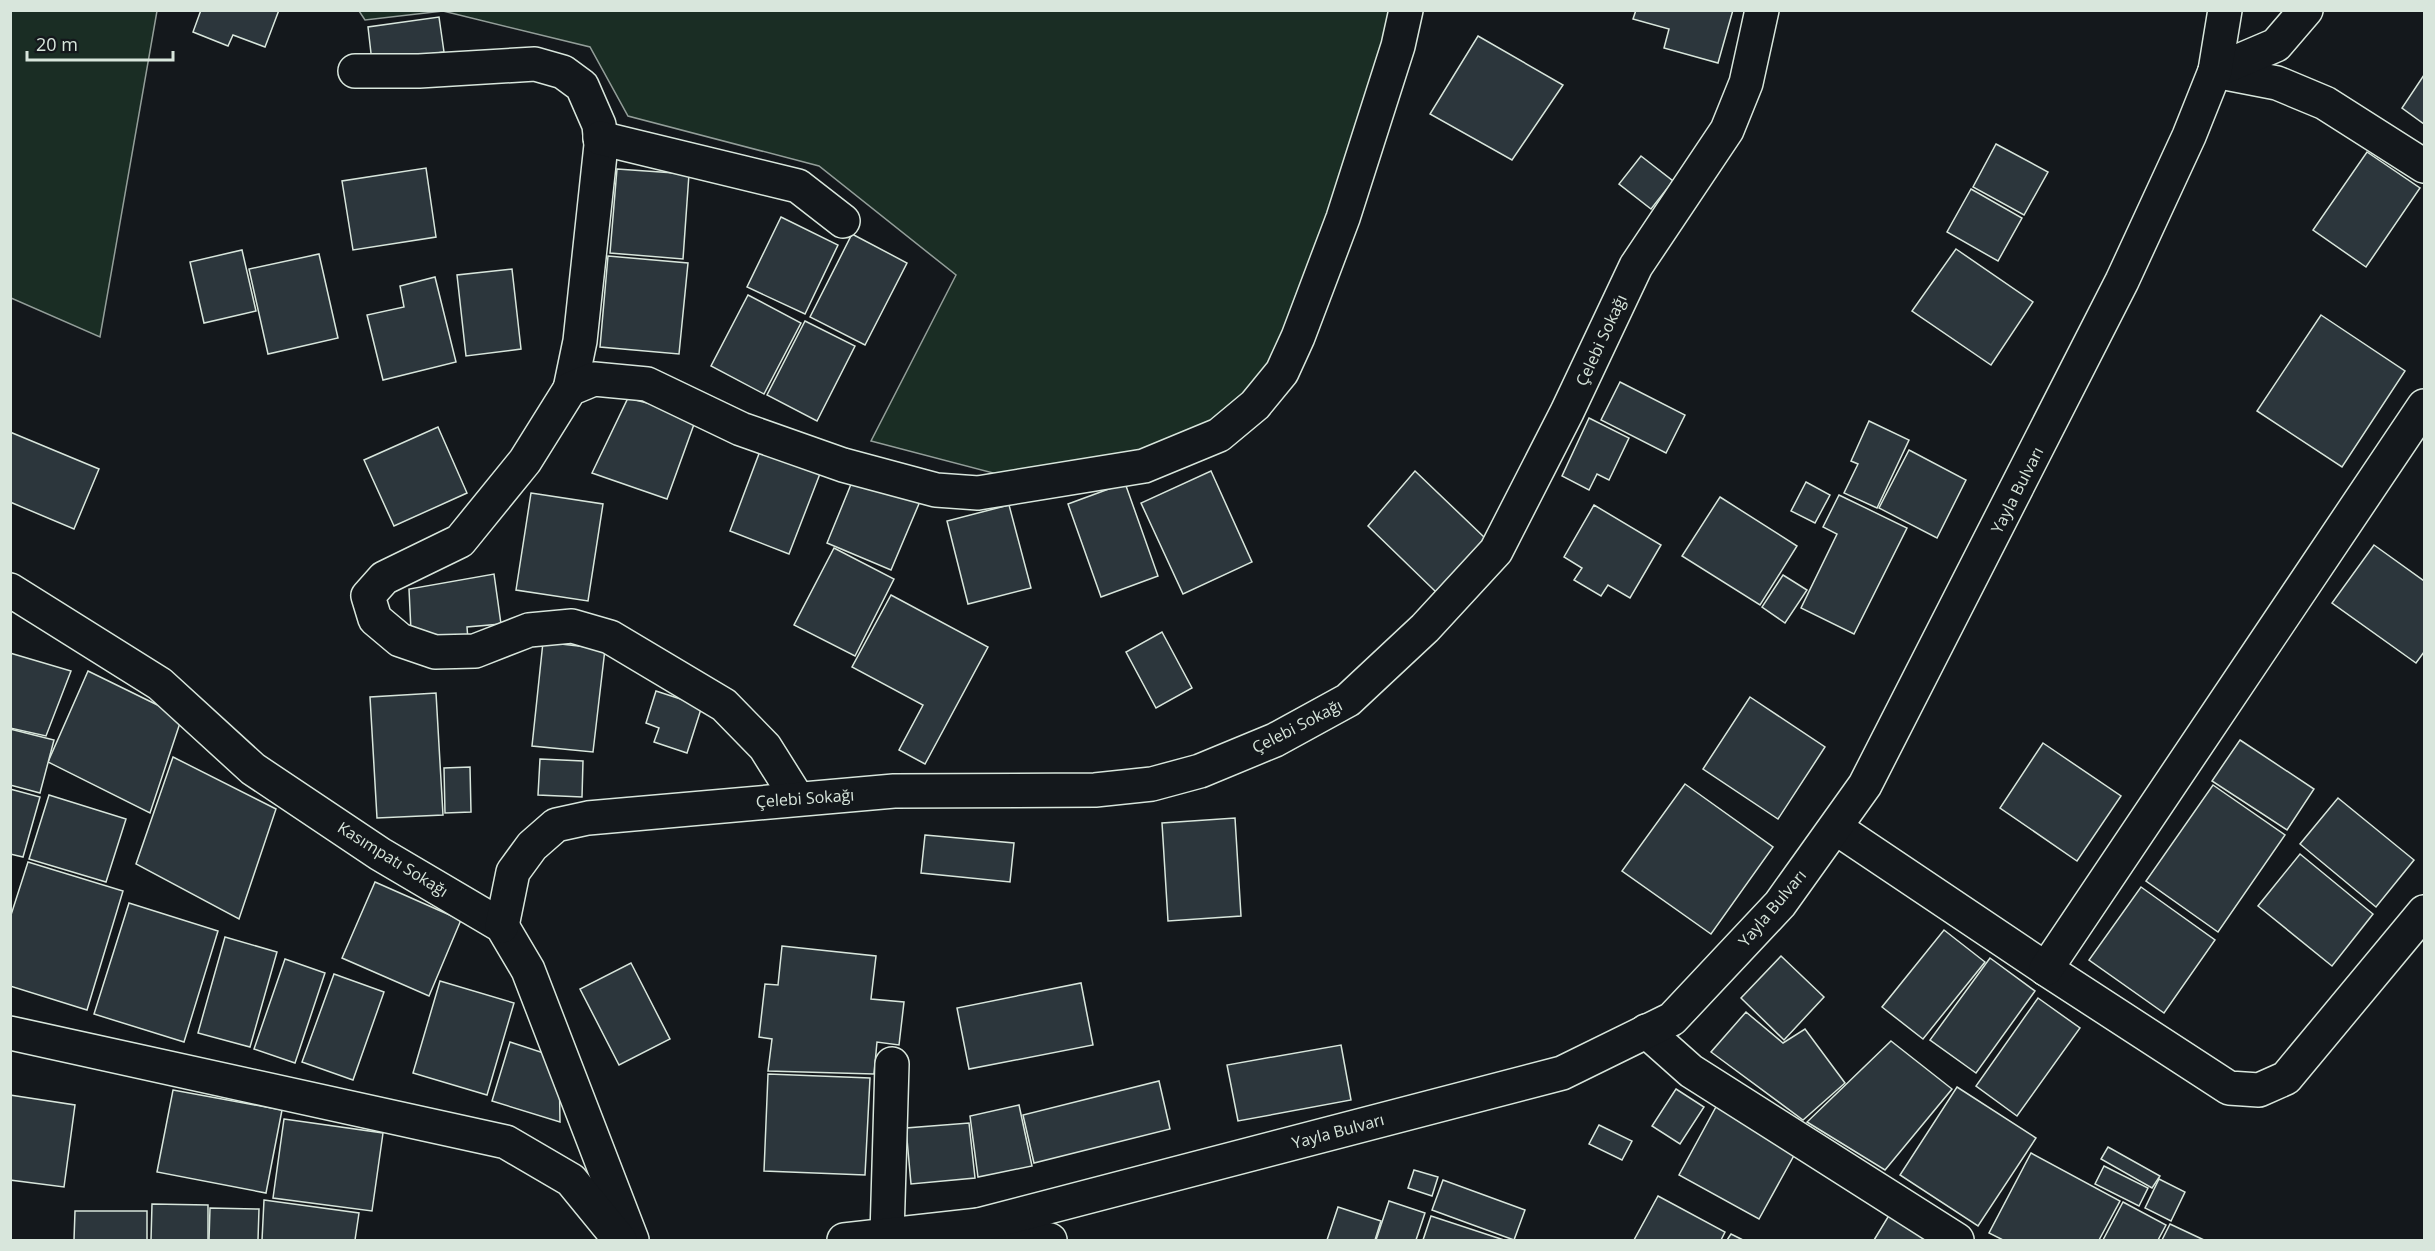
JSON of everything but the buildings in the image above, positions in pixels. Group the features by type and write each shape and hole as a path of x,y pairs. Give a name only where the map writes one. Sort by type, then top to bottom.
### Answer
{"street":[{"path":"570,389 594,379 647,384 741,429 843,465 936,490 978,494 1144,465 1219,435 1256,405 1286,363 1343,218 1398,46 1406,10"},
{"name":"Çelebi Sokağı","path":"502,926 513,872 532,846 556,825 588,818 894,791 1095,790 1152,784 1200,771 1275,740 1348,700 1425,628 1496,551 1567,412 1636,266 1727,130 1746,83 1762,10"},
{"name":"Yayla Bulvarı","path":"844,1240 887,1234 979,1233 1562,1073 1672,1018 1780,904 1865,785 2122,281 2189,136 2215,71 2224,10"},
{"path":"2215,71 2276,45 2306,10"},
{"path":"355,71 419,71 535,64 562,72 582,86 599,125 600,138 580,341 570,389 525,461 460,541 384,578 368,596 375,619 400,640 435,652 475,651 529,630 572,626 610,637 724,705 765,747 797,798"},
{"path":"2215,71 2277,83 2325,103 2424,166"},
{"path":"600,138 798,186 843,221"},
{"path":"2046,969 2424,406"},
{"name":"Kasımpatı Sokağı","path":"10,590 160,684 253,769 380,854 502,926 528,970 632,1240"},
{"path":"1836,828 2229,1088 2259,1090 2286,1078 2424,912"},
{"path":"1646,1031 1691,1071 1957,1240"},
{"path":"10,1033 506,1142 571,1180 620,1240"},
{"path":"887,1234 892,1064"},
{"path":"979,1233 1050,1240"}],"green space":[{"path":"11,10 157,11 100,337 11,298"},
{"path":"359,11 443,11 365,20"},
{"path":"443,11 1406,11 1298,337 1219,435 1035,484 871,441 956,275 819,166 628,116 590,47"}]}
